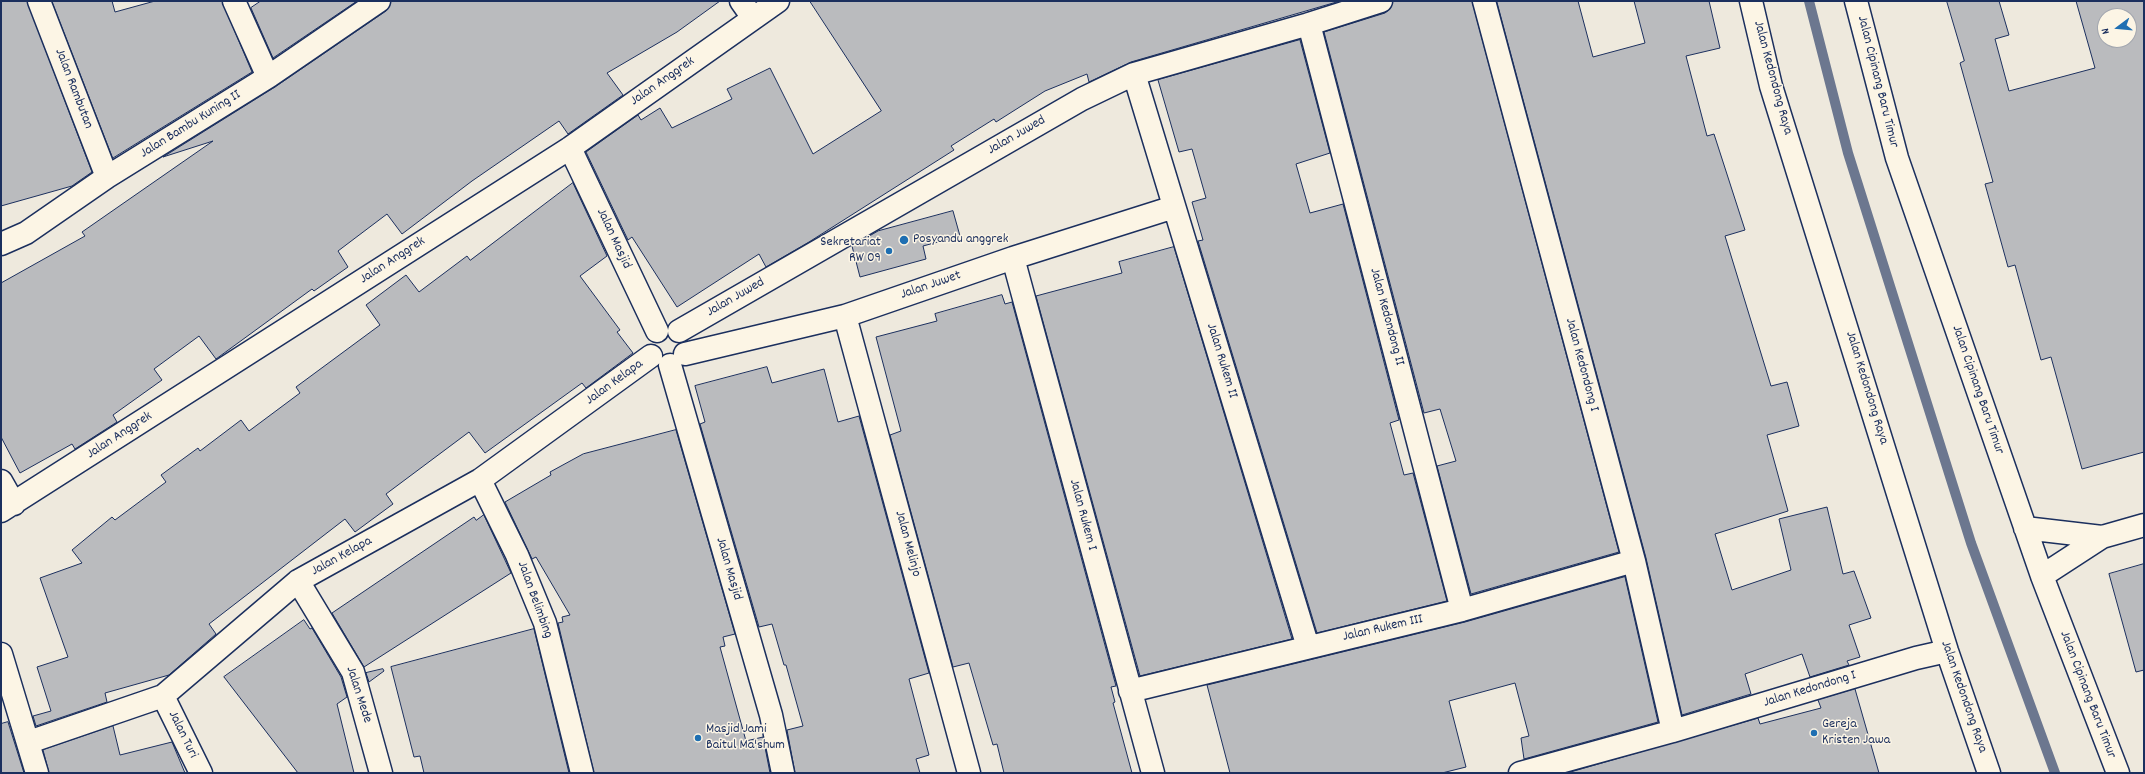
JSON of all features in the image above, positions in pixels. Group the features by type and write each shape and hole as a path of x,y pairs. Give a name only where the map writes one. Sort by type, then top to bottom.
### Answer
{"street":[{"name":"Jalan Rambutan","path":"39,1 106,177"},
{"path":"234,1 268,77"},
{"name":"Jalan Bambu Kuning II","path":"1,244 26,233 106,177 268,77 379,1"},
{"name":"Jalan Anggrek","path":"7,508 570,148 747,10 778,1"},
{"name":"Jalan Juwed","path":"679,331 1082,99 1134,74 1309,24 1380,1"},
{"name":"Jalan Kedondong I","path":"1484,1 1634,561 1673,731"},
{"name":"Jalan Kedondong Raya","path":"1751,1 1771,86 1947,651 1989,773"},
{"name":"Jalan Cipinang Baru Timur","path":"1856,1 1897,158 2042,576 2118,773"},
{"name":"Jalan Kedondong II","path":"1309,24 1462,610"},
{"name":"Jalan Rukem II","path":"1134,74 1308,647"},
{"name":"Jalan Masjid","path":"570,148 657,331"},
{"name":"Jalan Juwet","path":"669,358 845,316 1013,258 1174,207"},
{"name":"Jalan Rukem I","path":"1013,258 1153,773"},
{"name":"Jalan Melinjo","path":"845,316 969,773"},
{"path":"665,327 679,331 685,347 669,358 648,346 650,337 657,331 665,327"},
{"name":"Jalan Masjid","path":"669,358 770,715 784,773"},
{"name":"Jalan Kelapa","path":"28,742 163,696 298,581 480,480 669,358"},
{"name":"Jalan Belimbing","path":"480,480 517,554 545,623 582,773"},
{"path":"1,481 7,508"},
{"path":"2042,576 2102,537 2144,526"},
{"path":"2025,528 2102,537"},
{"name":"Jalan Rukem III","path":"1130,691 1462,610 1634,561"},
{"name":"Jalan Mede","path":"298,581 353,672 381,773"},
{"name":"Jalan Kedondong I","path":"1520,773 1673,731 1909,660 1947,651"},
{"path":"1,654 37,773"},
{"name":"Jalan Turi","path":"163,696 201,773"}],"building":[{"path":"1,1 27,1 92,172 72,186 1,206"},
{"path":"52,1 112,1 115,12 155,1 222,1 252,72 113,158"},
{"path":"261,1 357,1 273,58 251,8"},
{"path":"391,1 720,1 677,32 607,73 623,95 568,134 559,121 472,181 402,234 387,214 338,251 348,267 314,291 312,289 216,359 199,336 154,369 162,380 113,415 117,422 75,449 72,444 20,473 1,437 1,283 85,236 82,232 213,141 163,157 275,87 386,11"},
{"path":"810,1 1340,1 1131,62 1089,82 1087,74 1045,91 996,122 994,119 951,146 954,150 809,242 766,267 759,254 677,307 632,237 628,240 586,152 638,115 641,120 660,108 672,128 732,99 727,89 770,68 813,154 881,111"},
{"path":"1393,1 1472,1 1619,552 1471,594 1437,466 1456,461 1440,409 1424,413 1324,32 1385,13 1390,9"},
{"path":"1497,1 1578,1 1593,57 1645,43 1634,1 1709,1 1720,48 1686,56 1707,136 1714,134 1745,230 1725,236 1771,386 1787,382 1799,426 1767,435 1788,511 1715,534 1732,590 1791,570 1779,519 1827,507 1843,574 1854,571 1871,618 1849,625 1860,657 1847,661 1849,665 1810,677 1802,654 1745,674 1751,694 1682,715 1646,558"},
{"path":"1947,1 1999,1 2009,35 1995,39 2009,91 2095,68 2076,1 2144,1 2144,452 2082,469 2051,357 2041,360 2015,265 2008,267 1985,184 1993,182 1960,63 1964,61"},
{"path":"1300,40 1330,153 1296,164 1310,213 1343,204 1399,420 1390,423 1404,475 1413,473 1447,601 1317,633 1198,241 1203,240 1192,202 1206,198 1192,149 1179,152 1158,80"},
{"path":"573,183 607,256 580,276 620,330 617,332 633,353 586,388 582,383 485,453 469,432 386,494 393,504 355,532 345,519 209,624 216,634 169,675 105,693 107,702 36,726 33,716 51,711 37,667 68,657 40,578 82,563 72,550 112,517 115,520 166,482 161,475 198,448 200,451 241,420 249,431 300,393 296,387 380,325 366,305 406,275 419,292 467,256 470,260"},
{"name":"Sekretariat RW 09","path":"953,211 960,236 923,246 926,259 860,277 852,246 878,231"},
{"path":"1174,247 1292,639 1140,676 1036,296 1122,273 1119,262"},
{"path":"1002,295 1005,304 1012,302 1116,686 1111,687 1115,702 1113,703 1132,773 1004,773 997,744 993,745 969,663 953,667 890,435 901,431 876,337 937,321 935,314"},
{"path":"767,367 772,383 824,369 838,422 859,416 929,673 909,679 929,755 916,759 920,773 795,773 787,730 803,726 786,665 784,665 772,624 759,627 700,424 705,422 695,386"},
{"path":"676,430 735,634 723,637 725,646 720,647 746,741 763,737 770,773 594,773 558,623 563,622 562,617 570,615 536,557 532,559 505,502 551,475 550,472 583,454"},
{"path":"484,515 511,573 364,667 332,613 474,517 476,520"},
{"path":"2144,564 2144,670 2136,672 2109,574"},
{"path":"1625,577 1658,722 1524,759 1521,738 1529,736 1515,683 1449,701 1466,767 1442,773 1230,773 1207,685 1465,622"},
{"path":"304,620 310,629 312,628 341,677 347,697 337,704 354,773 298,773 224,677"},
{"path":"534,629 569,773 424,773 420,756 414,757 391,667"},
{"path":"383,669 384,671 369,682 366,673"},
{"name":"Gereja Kristen Jawa","path":"1855,689 1879,773 1567,773 1758,718 1760,724 1821,708 1818,700"},
{"path":"8,722 24,773 1,773 1,724"},
{"path":"113,726 120,755 172,742 185,773 49,773 43,750"}],"waterway":[{"path":"1809,1 1848,153 1971,543 2055,773"}],"place":[{"name":"Posyandu anggrek","path":"904,240"},
{"name":"Sekretariat RW 09","path":"889,251"},
{"name":"Gereja Kristen Jawa","path":"1814,733"},
{"name":"Masjid Jami Baitul Ma'shum","path":"698,738"}]}
